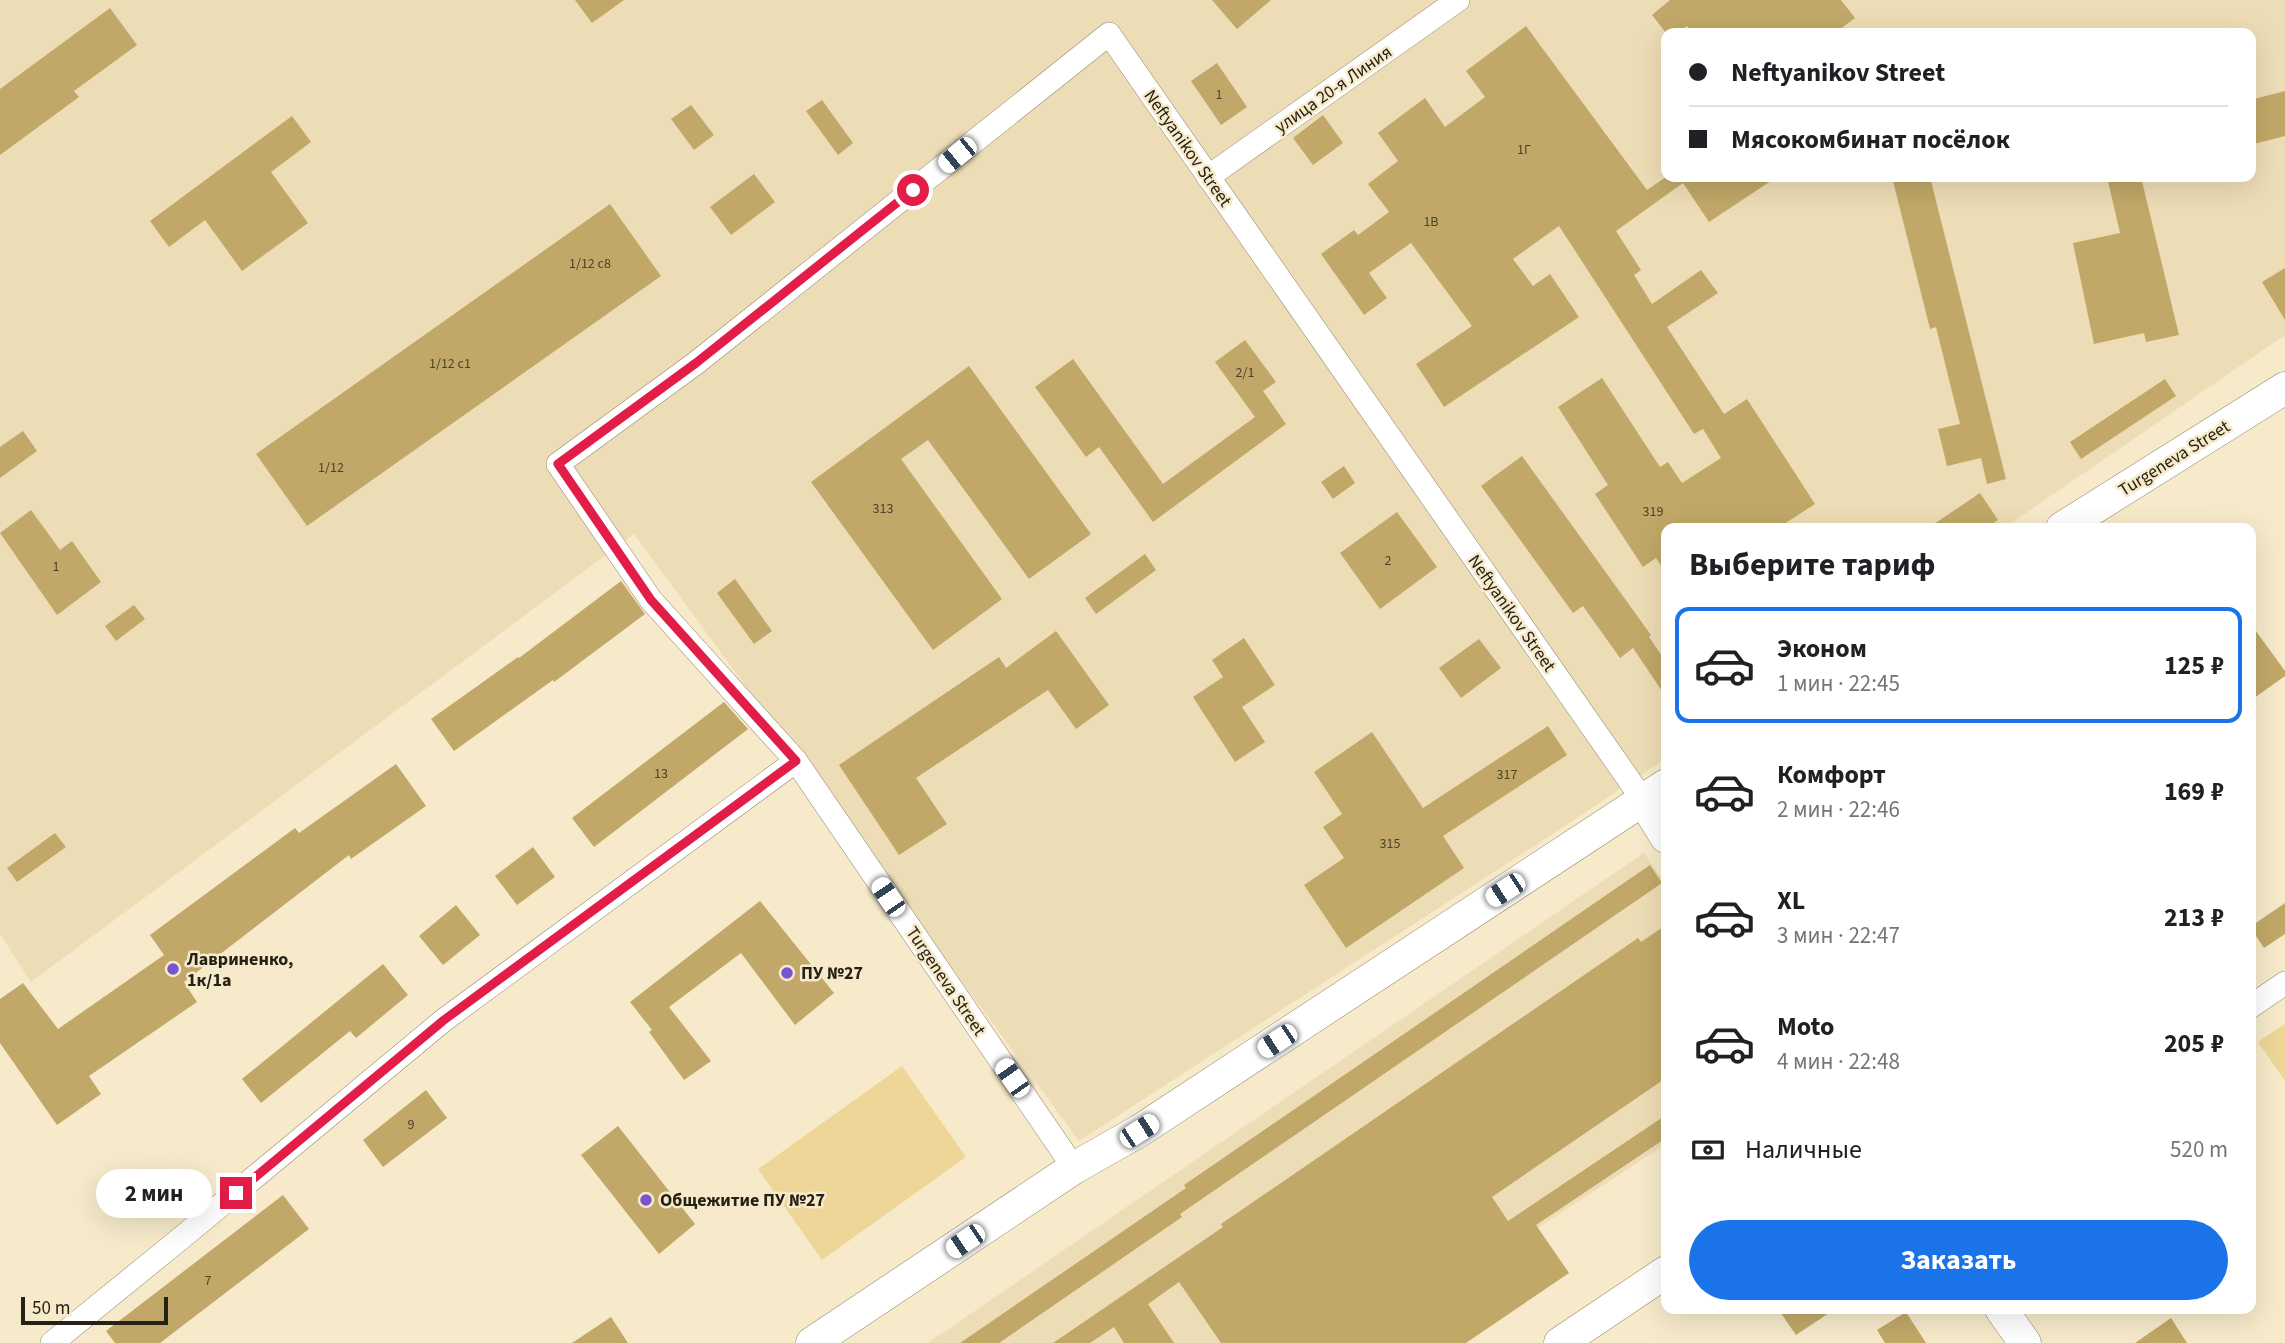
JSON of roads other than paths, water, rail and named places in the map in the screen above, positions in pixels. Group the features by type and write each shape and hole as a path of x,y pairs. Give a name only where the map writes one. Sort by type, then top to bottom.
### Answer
{"street":[{"name":"улица 20-я Линия","path":"1208,177 1458,0"},
{"name":"Neftyanikov Street","path":"558,464 696,363 1109,34 1208,177 1654,792 1661,818"},
{"name":"Turgeneva Street","path":"2070,523 2285,388"},
{"name":"Turgeneva Street","path":"558,464 651,600 796,761 1074,1168"},
{"path":"51,1343 444,1020 796,761"},
{"path":"812,1343 1074,1168 1139,1131 1654,792"},
{"path":"2256,1003 2285,983"},
{"path":"1560,1343 1661,1275"},
{"path":"2005,1314 2025,1343"}],"place":[{"name":"Лавриненко, 1к/1а","path":"173,969"},
{"name":"ПУ №27","path":"787,973"},
{"name":"Общежитие ПУ №27","path":"646,1200"}]}
